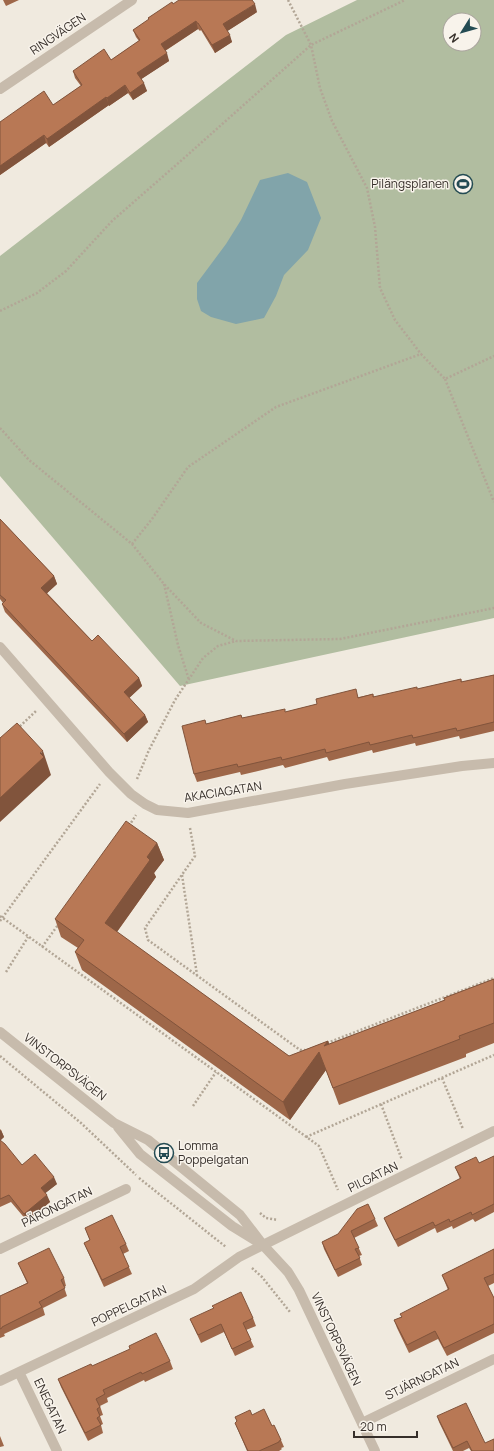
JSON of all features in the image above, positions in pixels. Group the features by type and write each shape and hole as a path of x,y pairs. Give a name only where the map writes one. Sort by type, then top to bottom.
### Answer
{"street":[{"name":"RINGVÄGEN","path":"0,89 132,0"},
{"name":"AKACIAGATAN","path":"0,647 48,700 109,772 131,794 157,810 188,813 345,784 462,766 494,763"},
{"name":"VINSTORPSVÄGEN","path":"0,1032 114,1123 140,1154 232,1226 263,1245"},
{"name":"VINSTORPSVÄGEN","path":"114,1123 148,1140 231,1207 240,1215 263,1245 288,1272 299,1290 375,1451"},
{"name":"PILGATAN","path":"263,1245 494,1131"},
{"name":"PÄRONGATAN","path":"0,1249 126,1189"},
{"name":"POPPELGATAN","path":"0,1381 194,1289 239,1257 263,1245"},
{"name":"STJÄRNGATAN","path":"362,1423 494,1359"},
{"name":"ENEGATAN","path":"20,1372 57,1451"}],"path":[{"path":"288,0 311,45 320,88 330,114 367,188 374,227 380,288 395,320 421,354 445,379 494,502"},
{"path":"0,311 37,293 66,271 112,221 311,45 405,0"},
{"path":"132,544 152,520 188,467 276,407 421,354"},
{"path":"445,379 494,356"},
{"path":"0,428 30,460 132,544 164,584 201,623 236,641"},
{"path":"164,584 178,645 189,680"},
{"path":"131,794 152,744 175,700 203,658 218,646 236,641 340,639 494,608"},
{"path":"16,730 48,700"},
{"path":"109,772 1,918 319,1146 339,1192"},
{"path":"127,829 145,804"},
{"path":"188,813 195,856 145,928 148,940 300,1050 309,1050"},
{"path":"182,874 197,975"},
{"path":"42,947 60,922"},
{"path":"6,972 28,937"},
{"path":"324,1044 494,978"},
{"path":"306,1136 494,1055"},
{"path":"0,1056 80,1123 139,1178 239,1257 262,1278 294,1317"},
{"path":"193,1106 216,1072"},
{"path":"442,1078 463,1131 470,1128"},
{"path":"381,1104 403,1161 396,1164"},
{"path":"255,1209 266,1218 282,1220"},
{"path":"209,1234 222,1217"}],"green space":[{"path":"357,0 494,0 494,618 180,686 0,476 0,256 286,35"}],"water":[{"path":"288,173 307,182 321,218 308,250 284,275 276,296 264,318 236,324 211,317 201,311 197,299 197,283 226,244 241,220 260,180"}],"building":[{"path":"179,0 252,0 255,4 223,24 230,35 212,45 196,21 161,44 167,53 137,73 144,83 130,93 125,85 47,139 44,135 0,166 0,122 44,91 53,105 82,85 73,71 104,49 111,60 140,40 133,30 172,2 173,4"},
{"path":"0,519 54,576 41,588 92,641 98,635 139,678 124,692 145,715 124,734 2,604 6,600 0,595"},
{"path":"494,675 494,722 457,731 456,728 413,738 412,735 370,745 369,742 326,753 325,749 282,760 281,757 238,767 237,764 194,774 182,726 205,720 206,724 241,715 242,718 285,709 285,712 317,704 316,699 356,689 358,698 373,694 373,697 461,679 461,682"},
{"path":"17,723 43,751 40,753 44,757 0,798 0,738"},
{"path":"126,821 157,843 147,857 150,860 105,923 289,1056 328,1041 324,1046 445,1000 444,998 494,979 494,1023 459,1036 460,1039 333,1088 319,1052 283,1102 75,952 84,940 55,919"},
{"path":"0,1140 22,1165 35,1154 54,1177 41,1188 47,1195 24,1214 9,1195 0,1199"},
{"path":"494,1156 494,1204 472,1215 471,1212 450,1222 449,1219 435,1226 433,1222 395,1240 384,1218 461,1178 455,1167 476,1157 479,1163"},
{"path":"368,1204 375,1219 351,1231 359,1248 355,1249 360,1258 335,1270 322,1242 338,1234 357,1209"},
{"path":"112,1215 126,1244 120,1247 129,1267 102,1280 84,1243 90,1240 85,1228"},
{"path":"49,1248 64,1278 61,1280 65,1288 39,1302 42,1307 0,1329 0,1296 28,1283 18,1263"},
{"path":"494,1249 494,1274 484,1278 494,1298 494,1324 444,1348 435,1331 407,1345 394,1320 402,1317 400,1314 449,1289 442,1275"},
{"path":"241,1292 253,1318 243,1323 251,1340 232,1349 221,1324 198,1335 190,1319 214,1308 212,1306"},
{"path":"156,1333 170,1361 142,1374 141,1372 103,1390 105,1394 96,1399 100,1407 97,1409 100,1416 97,1418 101,1425 85,1433 58,1379 130,1349 129,1346"},
{"path":"466,1403 485,1443 494,1439 494,1451 472,1451 467,1441 453,1448 437,1416"},
{"path":"264,1409 281,1440 259,1451 248,1451 235,1423 237,1421 235,1417 250,1410 252,1415"}],"place":[{"name":"Pilängsplanen","path":"463,184"},
{"name":"Lomma Poppelgatan","path":"164,1153"}]}
